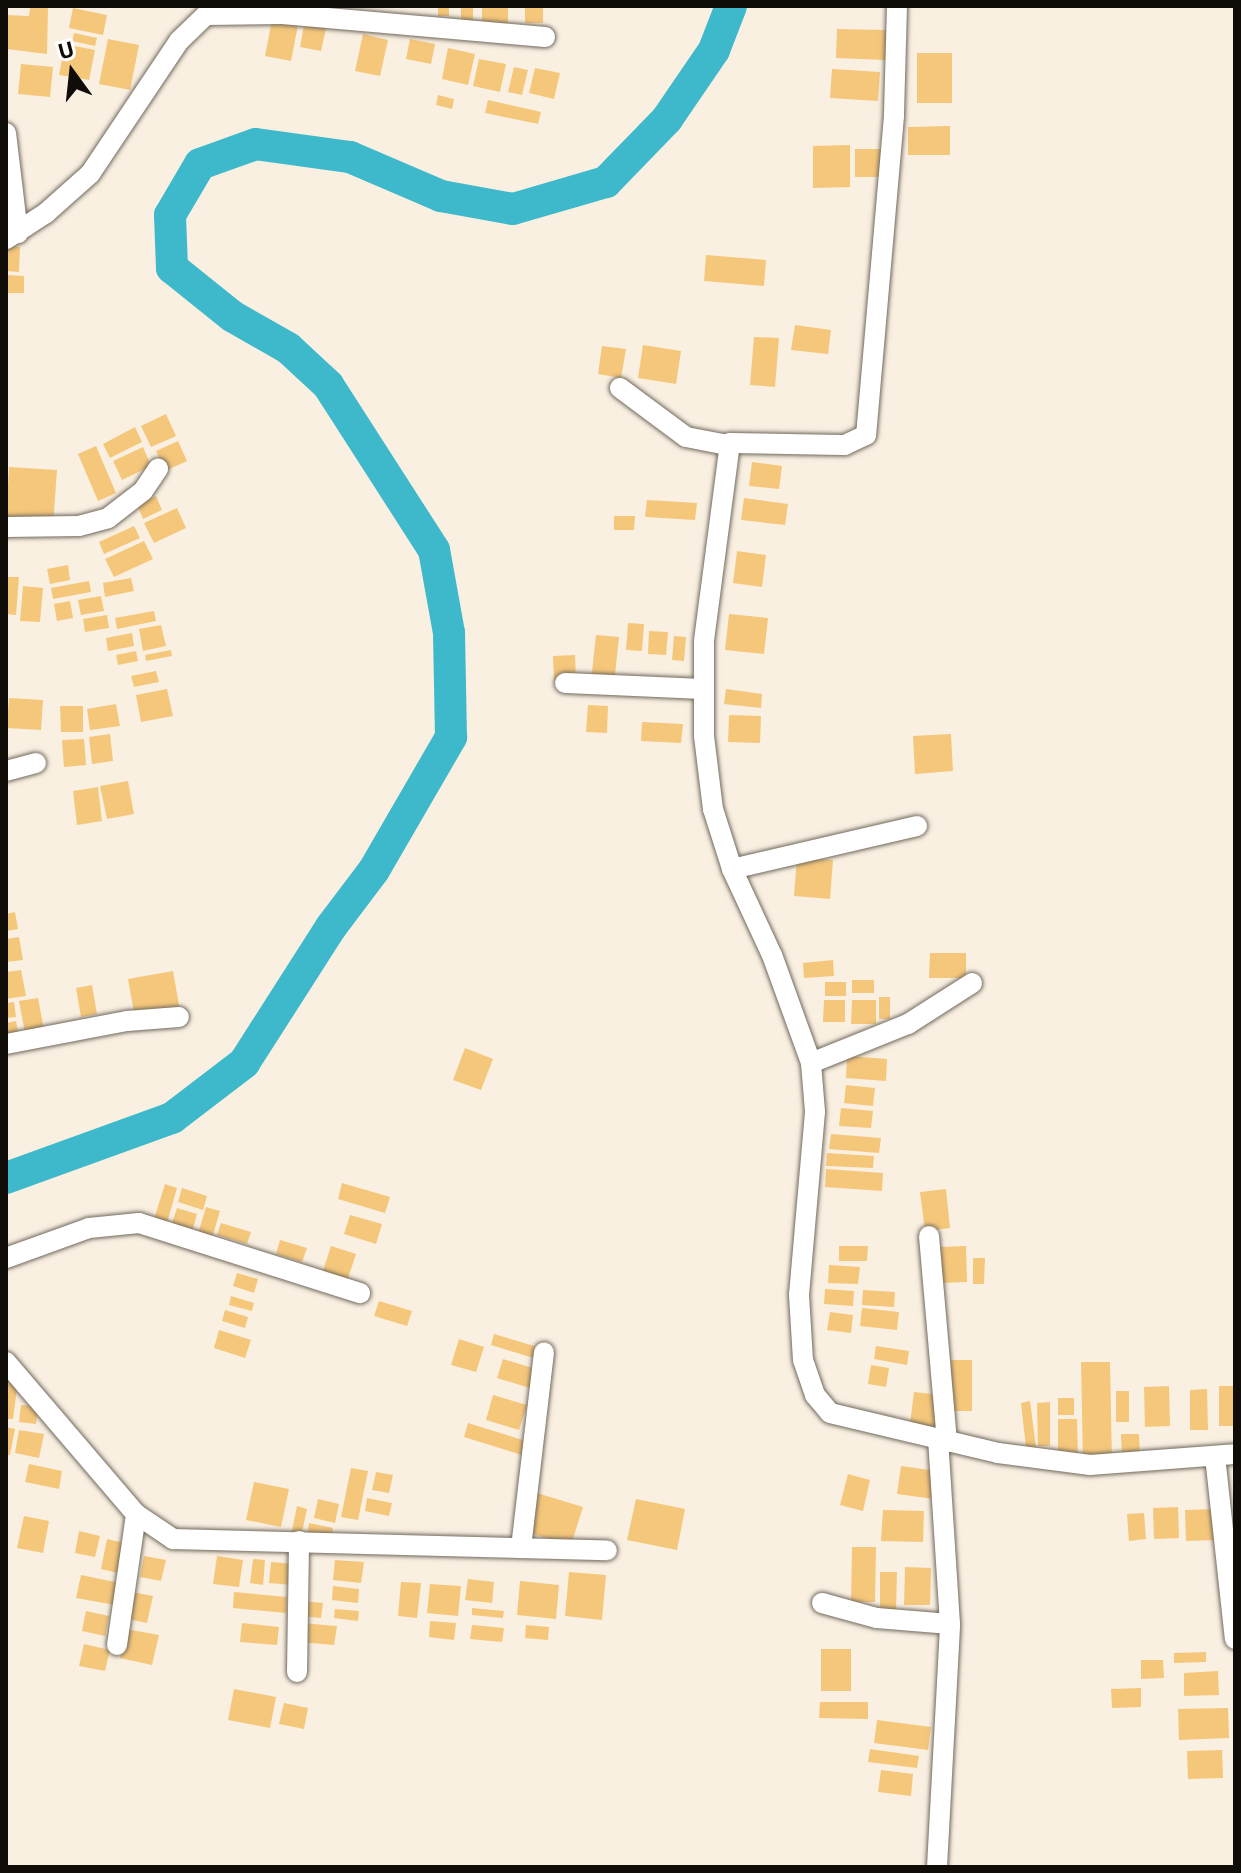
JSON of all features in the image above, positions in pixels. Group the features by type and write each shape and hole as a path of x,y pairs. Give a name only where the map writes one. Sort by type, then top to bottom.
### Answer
{"street":[{"path":"620,388 686,437 728,445 744,440 845,445 866,435 894,116 897,6"},
{"path":"12,236 90,174 179,41 212,13 545,37"},
{"path":"6,133 12,236"},
{"path":"728,445 704,641 709,790 732,869 772,955 811,1063 815,1112 799,1306 806,1372 830,1413 943,1440 1072,1465 1225,1455 1235,1639"},
{"path":"6,527 79,526 108,518 143,491 158,469"},
{"path":"565,683 704,689"},
{"path":"6,771 36,763"},
{"path":"732,869 917,826"},
{"path":"811,1063 908,1024 972,983"},
{"path":"6,1044 127,1021 179,1017"},
{"path":"6,1258 89,1228 139,1223 360,1293"},
{"path":"929,1236 943,1440 950,1624 937,1867"},
{"path":"521,1548 544,1352"},
{"path":"6,1362 136,1514 173,1539 607,1550"},
{"path":"117,1645 136,1514"},
{"path":"297,1672 299,1541"},
{"path":"822,1603 889,1620 950,1624"}],"building":[{"path":"438,6 449,6 449,16 438,16"},
{"path":"461,6 473,6 473,27 461,27"},
{"path":"482,6 508,6 508,26 482,26"},
{"path":"525,6 543,6 543,23 525,23"},
{"path":"30,8 48,8 47,54 6,49 6,15 29,16"},
{"path":"73,8 107,15 103,35 69,28"},
{"path":"272,20 298,25 291,61 265,56"},
{"path":"305,20 327,24 321,51 300,47"},
{"path":"837,29 887,30 886,60 836,58"},
{"path":"74,33 97,38 95,46 72,41"},
{"path":"363,34 388,40 380,76 355,71"},
{"path":"108,39 139,45 130,90 99,84"},
{"path":"410,39 435,44 431,64 406,59"},
{"path":"65,44 95,50 89,80 59,75"},
{"path":"448,48 475,54 468,85 442,79"},
{"path":"917,53 952,53 952,103 917,103"},
{"path":"479,59 506,64 500,92 473,86"},
{"path":"21,64 53,67 50,97 18,94"},
{"path":"514,67 528,70 522,95 508,92"},
{"path":"535,68 560,73 554,99 529,93"},
{"path":"832,69 880,72 878,101 830,98"},
{"path":"438,95 454,99 452,109 436,105"},
{"path":"488,100 541,112 538,124 485,113"},
{"path":"950,126 950,155 908,155 908,127"},
{"path":"850,145 850,187 813,188 813,146"},
{"path":"855,149 883,149 884,177 855,177"},
{"path":"6,246 20,247 19,272 6,271"},
{"path":"706,255 766,260 764,286 704,281"},
{"path":"6,275 24,276 24,293 6,293"},
{"path":"795,325 831,330 828,354 791,350"},
{"path":"754,337 779,338 775,387 750,385"},
{"path":"643,345 681,351 676,384 638,378"},
{"path":"602,346 626,349 621,378 598,374"},
{"path":"166,414 176,436 151,447 141,426"},
{"path":"135,427 142,442 110,458 103,444"},
{"path":"178,441 187,461 165,471 156,451"},
{"path":"96,446 116,493 98,501 78,454"},
{"path":"143,447 151,466 122,480 113,461"},
{"path":"752,462 782,466 779,489 749,486"},
{"path":"9,467 57,470 53,525 6,522"},
{"path":"156,496 162,510 143,519 137,504"},
{"path":"744,498 788,504 785,525 741,520"},
{"path":"647,500 697,503 695,520 645,517"},
{"path":"177,508 186,528 154,543 144,523"},
{"path":"614,516 635,516 634,530 614,530"},
{"path":"134,526 140,538 104,554 99,542"},
{"path":"144,541 153,559 114,577 105,559"},
{"path":"737,551 766,555 762,587 733,583"},
{"path":"68,565 70,580 50,584 47,569"},
{"path":"6,577 19,577 16,615 6,614"},
{"path":"131,578 134,591 105,597 103,583"},
{"path":"89,581 91,592 53,599 51,588"},
{"path":"23,586 43,588 40,622 20,621"},
{"path":"101,596 104,611 81,615 78,600"},
{"path":"70,601 73,618 57,621 54,604"},
{"path":"154,611 156,621 117,629 115,618"},
{"path":"729,614 768,618 764,654 725,650"},
{"path":"107,615 109,628 85,632 83,619"},
{"path":"628,623 644,624 642,651 626,650"},
{"path":"161,625 166,646 143,651 139,629"},
{"path":"649,631 668,632 666,655 648,654"},
{"path":"132,633 134,646 108,651 106,638"},
{"path":"596,635 619,637 614,684 591,681"},
{"path":"674,636 686,637 684,661 672,660"},
{"path":"171,650 172,656 146,661 145,655"},
{"path":"136,651 138,661 118,665 116,655"},
{"path":"575,655 576,679 554,680 553,656"},
{"path":"156,671 159,682 134,687 131,676"},
{"path":"167,689 173,716 141,722 136,695"},
{"path":"726,689 762,694 761,708 724,704"},
{"path":"9,698 43,700 41,730 7,728"},
{"path":"116,704 120,726 90,730 87,709"},
{"path":"588,705 608,706 607,733 586,732"},
{"path":"60,706 83,706 83,732 61,732"},
{"path":"729,715 761,716 760,743 728,742"},
{"path":"642,722 683,724 681,743 641,741"},
{"path":"110,734 113,761 92,764 89,737"},
{"path":"951,734 953,771 915,774 913,736"},
{"path":"84,739 86,765 64,767 62,740"},
{"path":"128,781 134,814 107,819 100,786"},
{"path":"98,787 102,821 77,825 73,791"},
{"path":"797,858 833,860 830,899 794,896"},
{"path":"15,912 18,929 6,931 6,914"},
{"path":"19,937 23,960 6,962 6,939"},
{"path":"930,953 966,953 966,978 929,978"},
{"path":"833,960 834,976 804,978 803,963"},
{"path":"21,970 26,996 6,999 6,972"},
{"path":"173,971 180,1011 135,1018 128,979"},
{"path":"852,980 874,980 874,993 852,993"},
{"path":"825,982 846,982 846,996 825,996"},
{"path":"92,985 97,1014 81,1017 76,988"},
{"path":"879,997 890,997 890,1019 879,1019"},
{"path":"38,998 45,1035 26,1038 19,1001"},
{"path":"824,1000 845,1000 845,1022 823,1022"},
{"path":"852,1000 876,1000 876,1024 851,1024"},
{"path":"14,1002 16,1017 6,1018 6,1003"},
{"path":"16,1021 19,1039 6,1041 6,1023"},
{"path":"465,1048 493,1059 481,1090 453,1080"},
{"path":"847,1056 887,1059 886,1081 846,1078"},
{"path":"846,1085 875,1088 873,1106 844,1103"},
{"path":"841,1108 873,1111 871,1128 839,1126"},
{"path":"831,1134 881,1138 879,1153 829,1149"},
{"path":"827,1153 874,1156 873,1168 826,1166"},
{"path":"826,1169 883,1173 882,1191 825,1187"},
{"path":"342,1183 390,1197 385,1213 338,1199"},
{"path":"165,1184 177,1188 167,1223 154,1219"},
{"path":"182,1188 207,1196 203,1210 178,1202"},
{"path":"946,1189 950,1228 925,1231 920,1192"},
{"path":"206,1207 220,1211 212,1238 198,1234"},
{"path":"177,1208 197,1214 193,1229 172,1223"},
{"path":"350,1215 382,1224 376,1244 344,1234"},
{"path":"221,1223 251,1232 247,1244 217,1235"},
{"path":"280,1240 307,1248 302,1262 276,1254"},
{"path":"331,1246 356,1254 346,1284 321,1277"},
{"path":"839,1246 868,1246 867,1261 839,1261"},
{"path":"966,1246 967,1282 941,1283 939,1247"},
{"path":"973,1258 985,1258 984,1284 973,1284"},
{"path":"829,1265 860,1267 858,1284 828,1283"},
{"path":"237,1273 258,1279 254,1293 233,1286"},
{"path":"825,1289 854,1291 853,1306 824,1304"},
{"path":"863,1290 895,1292 894,1307 862,1305"},
{"path":"231,1296 254,1303 252,1311 229,1305"},
{"path":"379,1301 412,1311 407,1326 374,1316"},
{"path":"862,1308 899,1312 897,1330 860,1326"},
{"path":"225,1310 248,1317 245,1328 222,1321"},
{"path":"830,1312 853,1315 851,1333 827,1330"},
{"path":"219,1330 251,1340 245,1358 214,1348"},
{"path":"494,1334 541,1348 537,1359 491,1345"},
{"path":"459,1339 484,1347 476,1372 451,1365"},
{"path":"876,1346 909,1351 907,1365 874,1359"},
{"path":"503,1359 539,1370 533,1389 497,1378"},
{"path":"951,1360 972,1360 972,1411 951,1411"},
{"path":"1081,1362 1110,1362 1112,1462 1083,1462"},
{"path":"871,1365 889,1368 886,1387 868,1384"},
{"path":"6,1380 18,1381 13,1419 6,1419"},
{"path":"1169,1386 1170,1426 1145,1427 1144,1387"},
{"path":"1219,1386 1235,1386 1235,1426 1219,1426"},
{"path":"1207,1389 1208,1430 1190,1430 1190,1390"},
{"path":"1116,1391 1129,1391 1129,1422 1116,1422"},
{"path":"914,1392 942,1395 938,1427 910,1424"},
{"path":"493,1395 527,1405 519,1430 486,1420"},
{"path":"1058,1398 1074,1398 1074,1415 1058,1415"},
{"path":"1030,1401 1037,1455 1027,1456 1021,1403"},
{"path":"1050,1402 1050,1446 1038,1446 1037,1403"},
{"path":"21,1405 38,1406 36,1424 19,1422"},
{"path":"1058,1419 1077,1419 1078,1458 1058,1458"},
{"path":"468,1423 526,1441 522,1455 464,1437"},
{"path":"6,1427 15,1429 10,1455 6,1455"},
{"path":"19,1430 44,1434 39,1458 15,1453"},
{"path":"1121,1434 1139,1434 1140,1458 1122,1458"},
{"path":"29,1464 62,1471 59,1489 25,1482"},
{"path":"901,1466 937,1471 934,1499 897,1494"},
{"path":"351,1468 368,1471 358,1520 341,1517"},
{"path":"376,1472 393,1475 389,1493 372,1490"},
{"path":"848,1474 870,1480 863,1511 840,1505"},
{"path":"254,1482 289,1489 281,1527 246,1520"},
{"path":"537,1493 583,1507 571,1545 526,1532"},
{"path":"367,1498 392,1503 389,1516 365,1511"},
{"path":"318,1499 339,1504 335,1523 314,1518"},
{"path":"636,1499 685,1509 677,1550 627,1540"},
{"path":"297,1506 307,1509 301,1537 291,1535"},
{"path":"1178,1507 1179,1538 1154,1539 1153,1508"},
{"path":"1216,1509 1217,1540 1186,1541 1185,1510"},
{"path":"883,1510 924,1511 923,1542 881,1541"},
{"path":"1144,1513 1146,1539 1129,1541 1127,1514"},
{"path":"24,1516 49,1521 43,1553 17,1548"},
{"path":"309,1523 333,1528 331,1539 307,1535"},
{"path":"79,1531 100,1536 95,1557 75,1553"},
{"path":"107,1539 124,1543 118,1573 101,1569"},
{"path":"852,1547 876,1547 875,1602 851,1602"},
{"path":"144,1556 166,1560 161,1581 140,1577"},
{"path":"217,1556 243,1560 239,1587 213,1584"},
{"path":"253,1559 265,1560 263,1585 250,1583"},
{"path":"335,1560 364,1562 361,1583 333,1580"},
{"path":"271,1562 295,1564 293,1585 269,1583"},
{"path":"905,1567 931,1568 930,1605 904,1605"},
{"path":"569,1572 606,1575 602,1620 565,1616"},
{"path":"880,1572 897,1572 896,1611 880,1611"},
{"path":"81,1575 120,1583 115,1605 76,1598"},
{"path":"468,1579 494,1582 492,1603 465,1600"},
{"path":"520,1581 559,1585 556,1619 517,1615"},
{"path":"401,1582 421,1583 417,1618 398,1616"},
{"path":"430,1584 461,1586 458,1616 427,1613"},
{"path":"333,1586 359,1589 358,1603 332,1600"},
{"path":"127,1591 153,1596 147,1623 122,1618"},
{"path":"234,1592 287,1597 286,1613 233,1608"},
{"path":"301,1601 323,1603 321,1618 300,1616"},
{"path":"472,1608 504,1611 503,1618 472,1615"},
{"path":"335,1609 359,1611 358,1621 334,1618"},
{"path":"86,1611 109,1616 105,1636 82,1631"},
{"path":"430,1621 456,1623 454,1640 429,1637"},
{"path":"242,1623 279,1627 277,1645 240,1642"},
{"path":"301,1623 337,1626 334,1645 299,1642"},
{"path":"472,1625 504,1628 502,1642 470,1639"},
{"path":"526,1625 549,1627 548,1640 525,1638"},
{"path":"126,1629 159,1635 152,1665 120,1658"},
{"path":"84,1644 110,1650 105,1671 79,1666"},
{"path":"821,1649 851,1649 851,1691 821,1691"},
{"path":"1206,1652 1206,1662 1174,1663 1174,1653"},
{"path":"1141,1660 1163,1660 1164,1678 1141,1679"},
{"path":"1218,1671 1219,1695 1184,1696 1184,1673"},
{"path":"1141,1688 1141,1707 1112,1708 1111,1689"},
{"path":"234,1689 276,1697 270,1728 228,1720"},
{"path":"820,1702 868,1702 868,1719 819,1718"},
{"path":"284,1703 308,1708 304,1729 279,1724"},
{"path":"1228,1708 1229,1738 1179,1740 1178,1709"},
{"path":"877,1720 931,1727 928,1750 874,1743"},
{"path":"870,1749 919,1756 917,1768 868,1762"},
{"path":"1222,1750 1223,1778 1188,1779 1187,1751"},
{"path":"881,1770 913,1774 911,1796 878,1792"}],"waterway":[{"path":"6,1178 172,1118 244,1063 331,927 374,870 451,737 449,633 434,550 328,385 288,348 232,316 172,268 170,215 200,164 256,144 350,157 441,196 513,209 606,182 667,119 714,50 731,6"}]}
